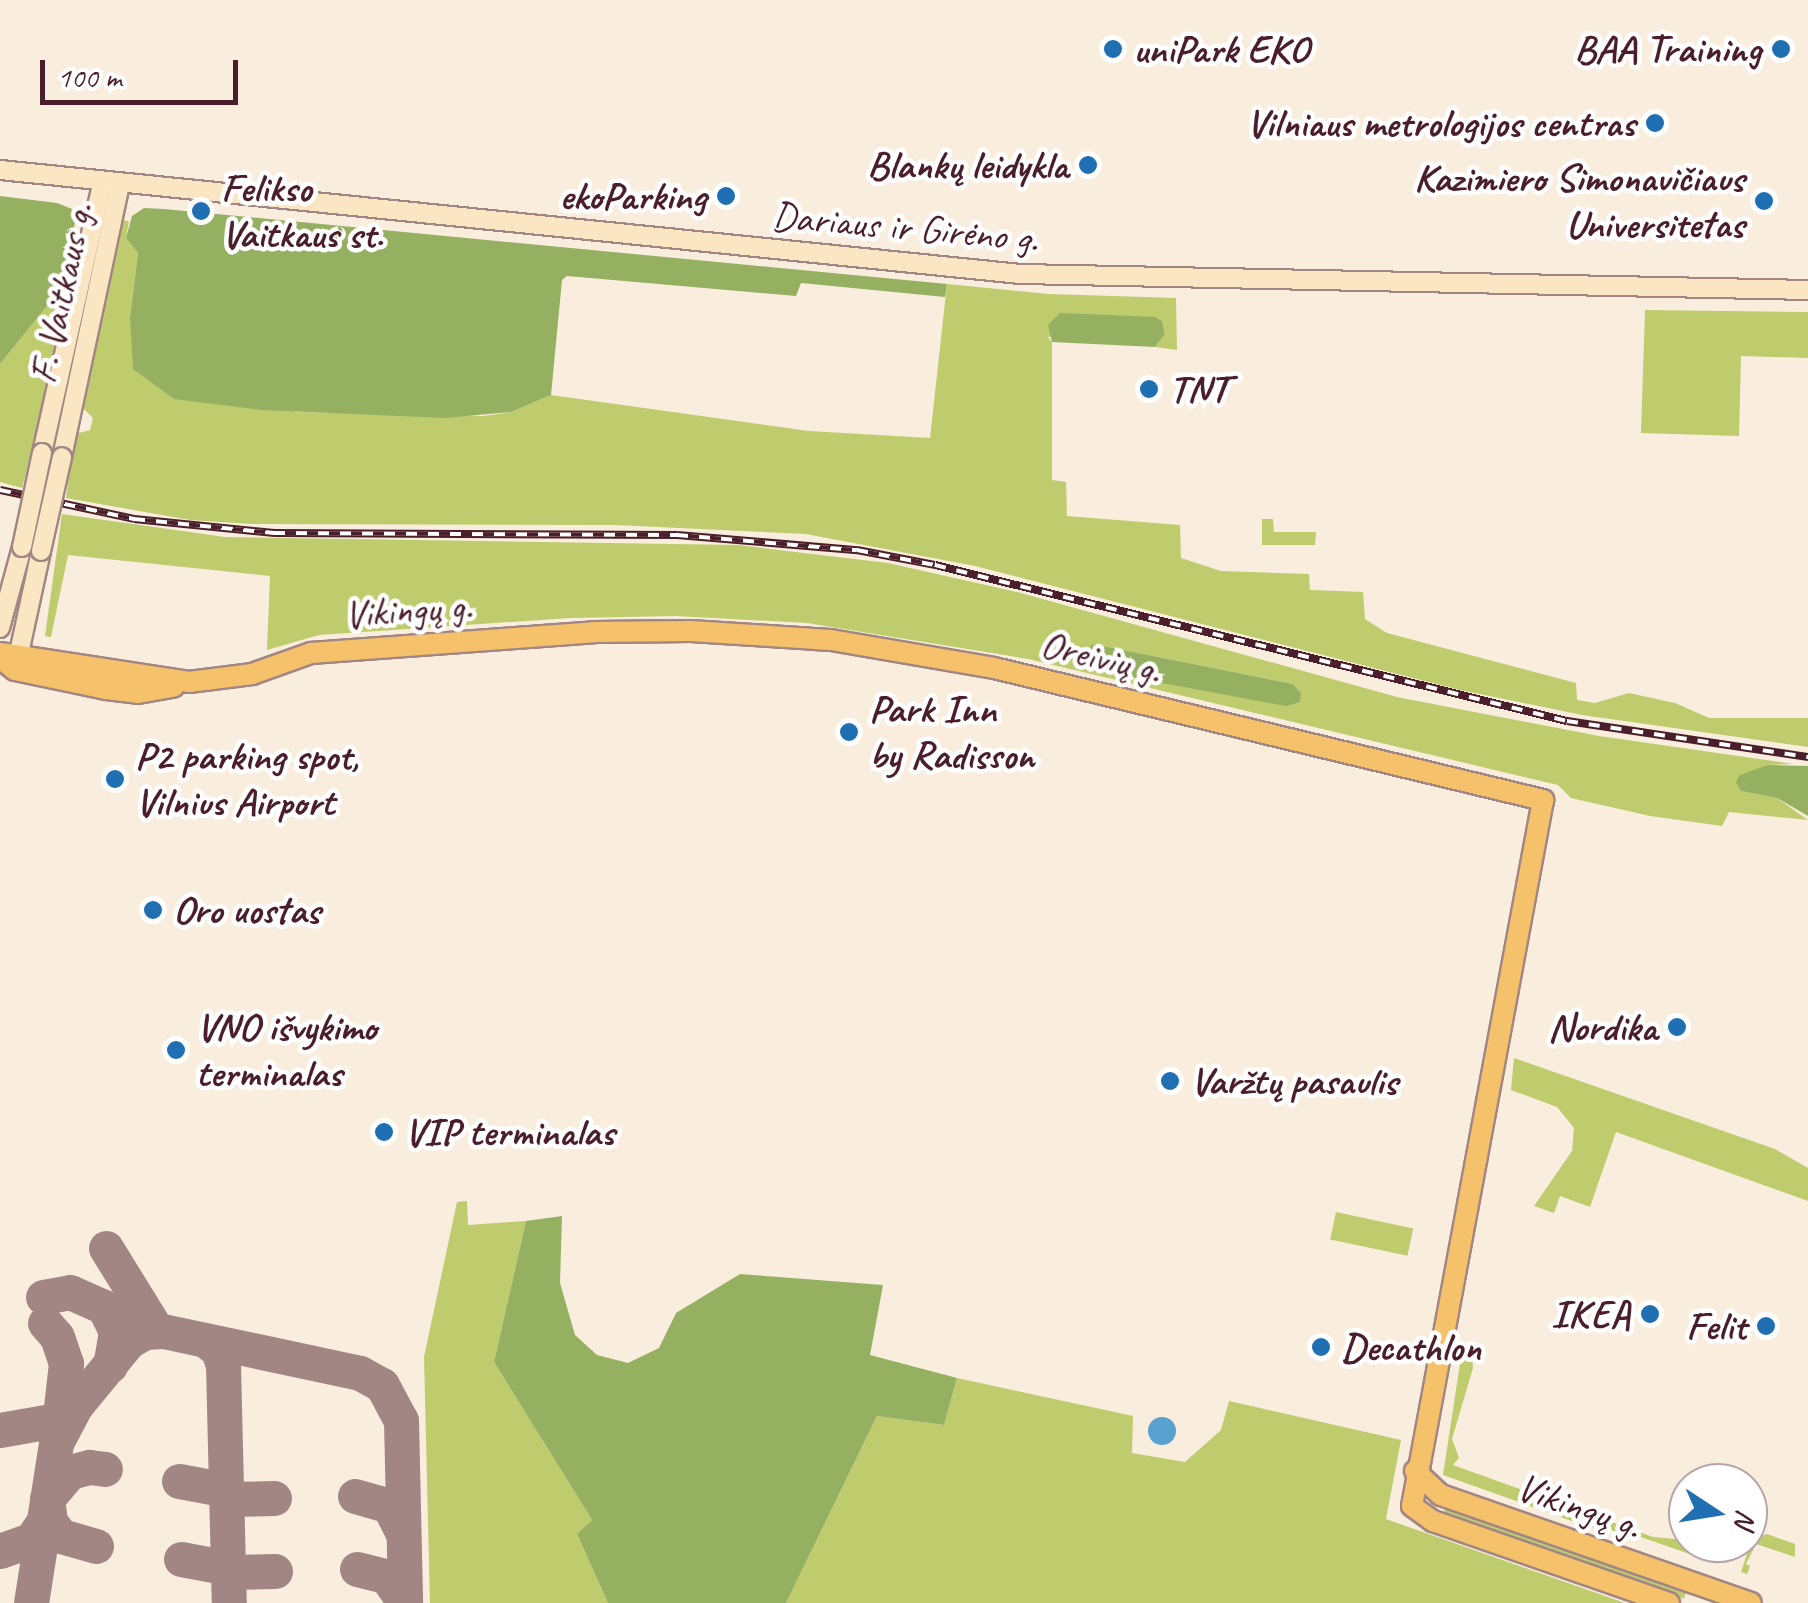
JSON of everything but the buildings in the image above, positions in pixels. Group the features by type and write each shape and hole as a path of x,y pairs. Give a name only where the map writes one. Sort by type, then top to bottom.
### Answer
{"main road":[{"name":"Dariaus ir Girėno g.","path":"0,170 1020,274 1808,290"},
{"name":"F. Vaitkaus g.","path":"6,655 112,182"},
{"name":"F. Vaitkaus g.","path":"0,628 32,550"},
{"name":"Vikingų g.","path":"6,655 190,682 252,674 311,653 635,631"},
{"name":"Oreivių g.","path":"635,631 831,640 928,654 1544,800 1415,1472"},
{"name":"Vikingų g.","path":"1415,1472 1441,1495 1751,1603"},
{"path":"1415,1472 1412,1506 1422,1517"},
{"path":"1422,1517 1425,1502 1441,1495"},
{"name":"Vikingų g.","path":"1422,1517 1669,1603"}],"green space":[{"path":"0,196 57,203 72,209 75,223 60,290 0,364"},
{"path":"144,208 947,284 945,297 801,283 796,296 567,276 562,280 551,395 511,412 445,418 261,410 174,399 133,369 130,317 138,253 126,238 132,216"},
{"path":"121,220 129,221 126,238 138,253 130,317 296,412 483,416 511,412 551,395 809,431 930,438 947,284 1049,294 1176,298 1177,350 1155,347 1165,334 1162,321 1048,337 1052,342 1052,480 1066,482 1067,516 1180,525 1181,558 1221,571 1309,574 1310,590 1363,592 1365,619 1387,633 1576,683 1577,700 1595,703 1629,693 1675,703 1709,718 1808,718 1808,747 1582,715 1460,690 975,566 806,534 615,525 252,524 190,520 66,498 75,434 90,430 93,418 81,406"},
{"path":"60,290 50,342 58,344 55,358 33,363 30,377 42,378 49,387 22,488 0,482 0,364"},
{"path":"1645,310 1808,312 1808,358 1741,356 1739,436 1641,433"},
{"path":"1060,313 1155,317 1162,321 1165,334 1155,347 1052,342 1048,325"},
{"path":"62,514 225,537 738,545 888,563 1021,593 1397,697 1599,736 1793,764 1768,765 1741,791 1777,798 1808,820 1729,812 1722,826 1650,816 1571,798 1558,785 1028,659 807,623 676,616 570,618 319,635 267,650 270,576 68,555 51,637 45,636","holes":["1093,644 1293,684 1301,693"]},
{"path":"1262,519 1273,519 1274,532 1316,532 1315,545 1262,545"},
{"path":"1093,644 1293,684 1301,693 1300,702 1286,706 1092,670 1084,663 1085,652"},
{"path":"1768,765 1808,766 1808,816 1777,798 1741,791 1736,782 1740,775"},
{"path":"1514,1058 1775,1149 1808,1168 1808,1201 1616,1132 1590,1207 1560,1196 1554,1213 1534,1206 1572,1151 1574,1128 1557,1107 1511,1090"},
{"path":"467,1201 468,1225 526,1221 494,1362 592,1520 577,1534 608,1603 430,1603 424,1357 457,1202"},
{"path":"1336,1212 1413,1228 1407,1256 1330,1239"},
{"path":"562,1216 560,1283 575,1335 597,1355 628,1363 659,1348 676,1313 740,1274 883,1285 870,1355 957,1378 944,1425 877,1416 786,1603 608,1603 577,1534 592,1520 494,1362 526,1221"},
{"path":"1463,1344 1471,1349 1473,1368 1452,1439 1459,1458 1453,1465 1653,1537 1668,1538 1668,1547 1635,1535 1586,1526 1443,1475"},
{"path":"957,1378 1133,1416 1132,1453 1185,1462 1221,1430 1229,1401 1401,1440 1386,1519 1625,1603 786,1603 877,1416 944,1425"},
{"path":"1445,1509 1686,1592 1684,1599 1443,1516"},
{"path":"1768,1534 1795,1544 1795,1557 1768,1548"}],"water":[{"path":"1162,1417 1172,1421 1176,1431 1172,1441 1162,1445 1152,1441 1148,1431 1152,1421"}],"taxiway":[{"path":"106,1248 151,1321"},
{"path":"43,1297 70,1292 104,1307 116,1332 110,1365"},
{"path":"0,1430 51,1421 77,1404 138,1330 140,1303"},
{"path":"45,1323 57,1337 66,1363 59,1424"},
{"path":"129,1341 145,1332 163,1331 360,1373 382,1385 401,1420 405,1603"},
{"path":"205,1340 218,1350 223,1365 229,1603"},
{"path":"31,1603 56,1443 76,1405"},
{"path":"96,1546 61,1536 50,1522 47,1499 70,1472 89,1467 105,1469"},
{"path":"179,1481 227,1490"},
{"path":"355,1496 389,1506 403,1533"},
{"path":"227,1499 274,1498"},
{"path":"0,1551 31,1540 44,1521"},
{"path":"181,1559 229,1568"},
{"path":"357,1569 386,1576 405,1603"},
{"path":"229,1572 275,1571"}],"railway":[{"path":"0,490 134,519 274,533 677,535 857,550 935,565 1567,721 1808,757"}],"place":[{"name":"uniPark EKO","path":"1113,49"},
{"name":"BAA Training","path":"1781,49"},
{"name":"Vilniaus metrologijos centras","path":"1655,123"},
{"name":"Blankų leidykla","path":"1088,165"},
{"name":"ekoParking","path":"726,196"},
{"name":"Kazimiero Simonavičiaus Universitetas","path":"1764,201"},
{"name":"Felikso Vaitkaus st.","path":"201,211"},
{"name":"TNT","path":"1149,389"},
{"name":"Park Inn by Radisson","path":"849,732"},
{"name":"P2 parking spot, Vilnius Airport","path":"115,779"},
{"name":"Oro uostas","path":"153,910"},
{"name":"Nordika","path":"1677,1027"},
{"name":"VNO išvykimo terminalas","path":"176,1050"},
{"name":"Varžtų pasaulis","path":"1170,1081"},
{"name":"VIP terminalas","path":"384,1132"},
{"name":"IKEA","path":"1650,1314"},
{"name":"Felit","path":"1766,1326"},
{"name":"Decathlon","path":"1321,1347"}]}
